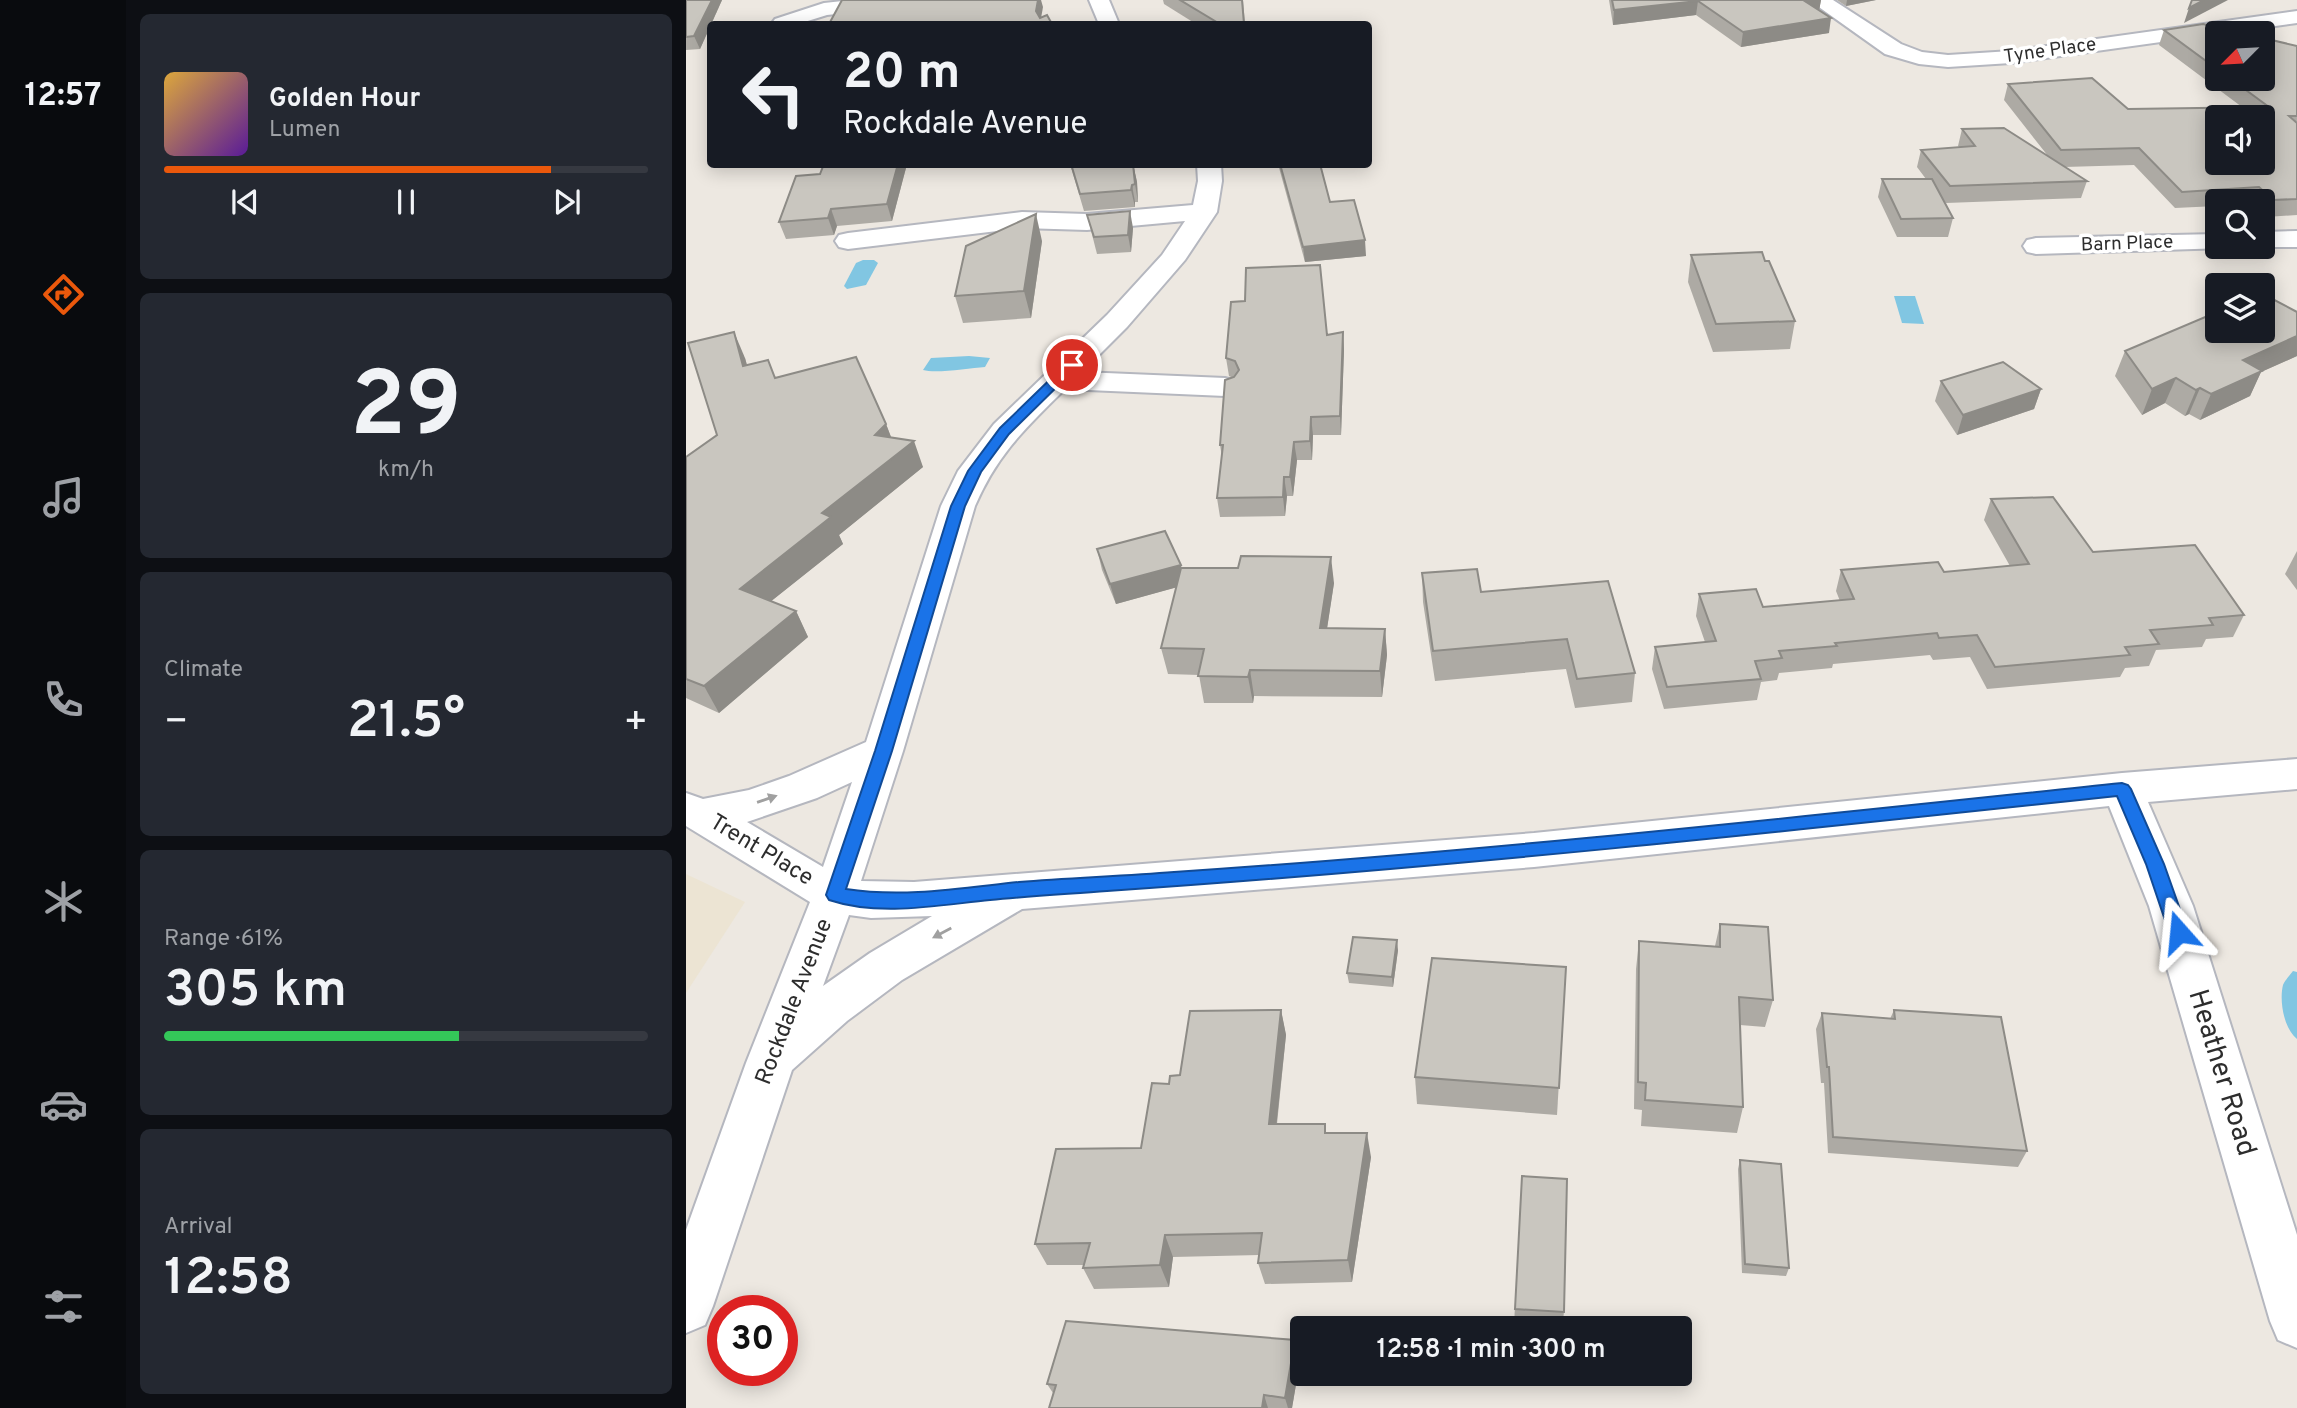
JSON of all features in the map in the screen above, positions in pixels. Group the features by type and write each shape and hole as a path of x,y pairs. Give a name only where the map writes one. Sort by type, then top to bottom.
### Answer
{"street":[{"path":"788,21 824,9 910,0"},
{"path":"1099,0 1108,21"},
{"name":"Tyne Place","path":"1819,0 1893,49 1919,58 1948,61 2011,57 2297,17"},
{"path":"835,895 883,751 937,568 958,506 974,471 1005,431 1117,321 1172,260 1204,212 1210,181 1209,168"},
{"path":"848,241 1021,220 1087,222 1204,212"},
{"path":"2275,240 2297,239"},
{"name":"Barn Place","path":"2036,246 2205,242"},
{"path":"1056,380 1225,387"},
{"path":"693,812 751,804 803,787 883,751"},
{"name":"Rockdale Avenue","path":"686,1306 770,1063 835,895 871,900 914,900 1024,889 1255,874 1534,850 2122,789 2297,774"},
{"name":"Heather Road","path":"2122,789 2171,906 2297,1321"},
{"name":"Trent Place","path":"693,812 835,895"},
{"path":"770,1063 807,1025 876,971 1024,889"}],"shaded area":[{"path":"686,874 745,902 686,993"}],"water":[{"path":"874,260 878,263 866,285 847,289 844,286 856,263"},
{"path":"1894,296 1915,296 1924,324 1902,323"},
{"path":"931,358 990,358 985,367 923,370"},
{"path":"2293,971 2297,972 2297,1039 2286,1022 2282,999 2283,985"}],"building":[{"path":"686,0 712,0 694,36 686,37"},
{"path":"842,0 1038,0 1036,11 1040,18 1047,15 1050,21 831,21"},
{"path":"1180,0 1242,0 1244,21 1215,21"},
{"path":"1612,0 1803,0 1831,18 1743,32 1698,1 1614,10"},
{"path":"2192,0 2204,0 2189,8"},
{"path":"2205,24 2205,60 2164,30"},
{"path":"2275,41 2297,46 2297,116 2289,116 2297,123 2297,199 2275,200 2275,189 2259,187 2182,192 2139,148 2061,150 2008,84 2092,78 2128,109 2205,108 2205,175 2275,175 2275,105 2266,105 2247,91 2275,91"},
{"path":"2004,128 2087,181 1950,186 1921,150 1975,146 1962,129"},
{"path":"822,168 897,168 887,204 831,209 828,218 779,222 796,176 820,174"},
{"path":"1072,168 1133,168 1135,184 1131,190 1080,194"},
{"path":"1281,168 1321,168 1330,202 1354,200 1365,240 1303,247"},
{"path":"1882,179 1932,179 1953,218 1901,219"},
{"path":"1130,211 1128,235 1094,237 1087,215"},
{"path":"1036,214 1024,291 955,296 966,246"},
{"path":"1762,252 1765,261 1769,261 1795,321 1716,324 1691,255"},
{"path":"1320,265 1327,335 1343,332 1340,416 1311,417 1310,441 1294,442 1290,477 1284,477 1283,497 1217,498 1223,445 1220,445 1225,380 1234,377 1239,370 1235,361 1226,358 1231,302 1245,301 1246,268"},
{"path":"2275,300 2297,312 2297,336 2243,360 2262,371 2211,394 2200,388 2196,390 2176,378 2152,389 2125,351 2205,317 2205,343 2275,343"},
{"path":"734,332 743,366 768,360 775,378 856,357 886,424 875,435 914,441 822,513 831,517 740,589 796,611 704,686 686,679 686,457 717,435 688,343"},
{"path":"2003,362 2041,389 1963,415 1941,381"},
{"path":"2053,497 2093,552 2195,545 2244,615 2209,618 2213,625 2150,630 2159,644 2125,647 2130,655 1995,667 1977,635 1939,638 1937,633 1779,651 1782,658 1755,661 1761,679 1667,687 1655,647 1716,641 1699,594 1756,589 1763,607 1854,599 1841,570 1938,562 1944,572 2029,564 1991,499"},
{"path":"1165,531 1181,565 1110,584 1097,549"},
{"path":"1241,556 1331,557 1320,628 1385,629 1380,671 1250,670 1248,677 1198,676 1204,649 1161,648 1181,568 1238,568"},
{"path":"1477,569 1481,592 1608,581 1635,673 1577,679 1567,639 1433,651 1422,573"},
{"path":"1720,924 1768,927 1773,1000 1739,997 1743,1107 1645,1100 1646,1083 1638,1082 1639,941 1720,947"},
{"path":"1353,937 1397,940 1392,977 1347,973"},
{"path":"1432,958 1566,967 1559,1088 1415,1077"},
{"path":"1281,1010 1269,1124 1325,1124 1325,1133 1367,1133 1348,1260 1258,1263 1262,1233 1165,1235 1160,1265 1083,1268 1090,1243 1035,1244 1056,1149 1141,1148 1152,1083 1169,1084 1170,1076 1180,1075 1190,1011"},
{"path":"1894,1010 2001,1017 2027,1151 1833,1137 1829,1067 1822,1013 1895,1019"},
{"path":"1740,1160 1781,1164 1789,1268 1745,1264"},
{"path":"1522,1176 1567,1179 1564,1312 1515,1309"},
{"path":"1066,1321 1290,1340 1290,1369 1285,1398 1264,1395 1262,1408 1049,1408 1056,1385 1047,1384"}],"route":[{"path":"1072,365 1005,431 974,471 958,506 883,751 835,895 871,900 914,900 1024,889 1269,873 1534,850 2122,789 2155,864 2179,932"}]}
